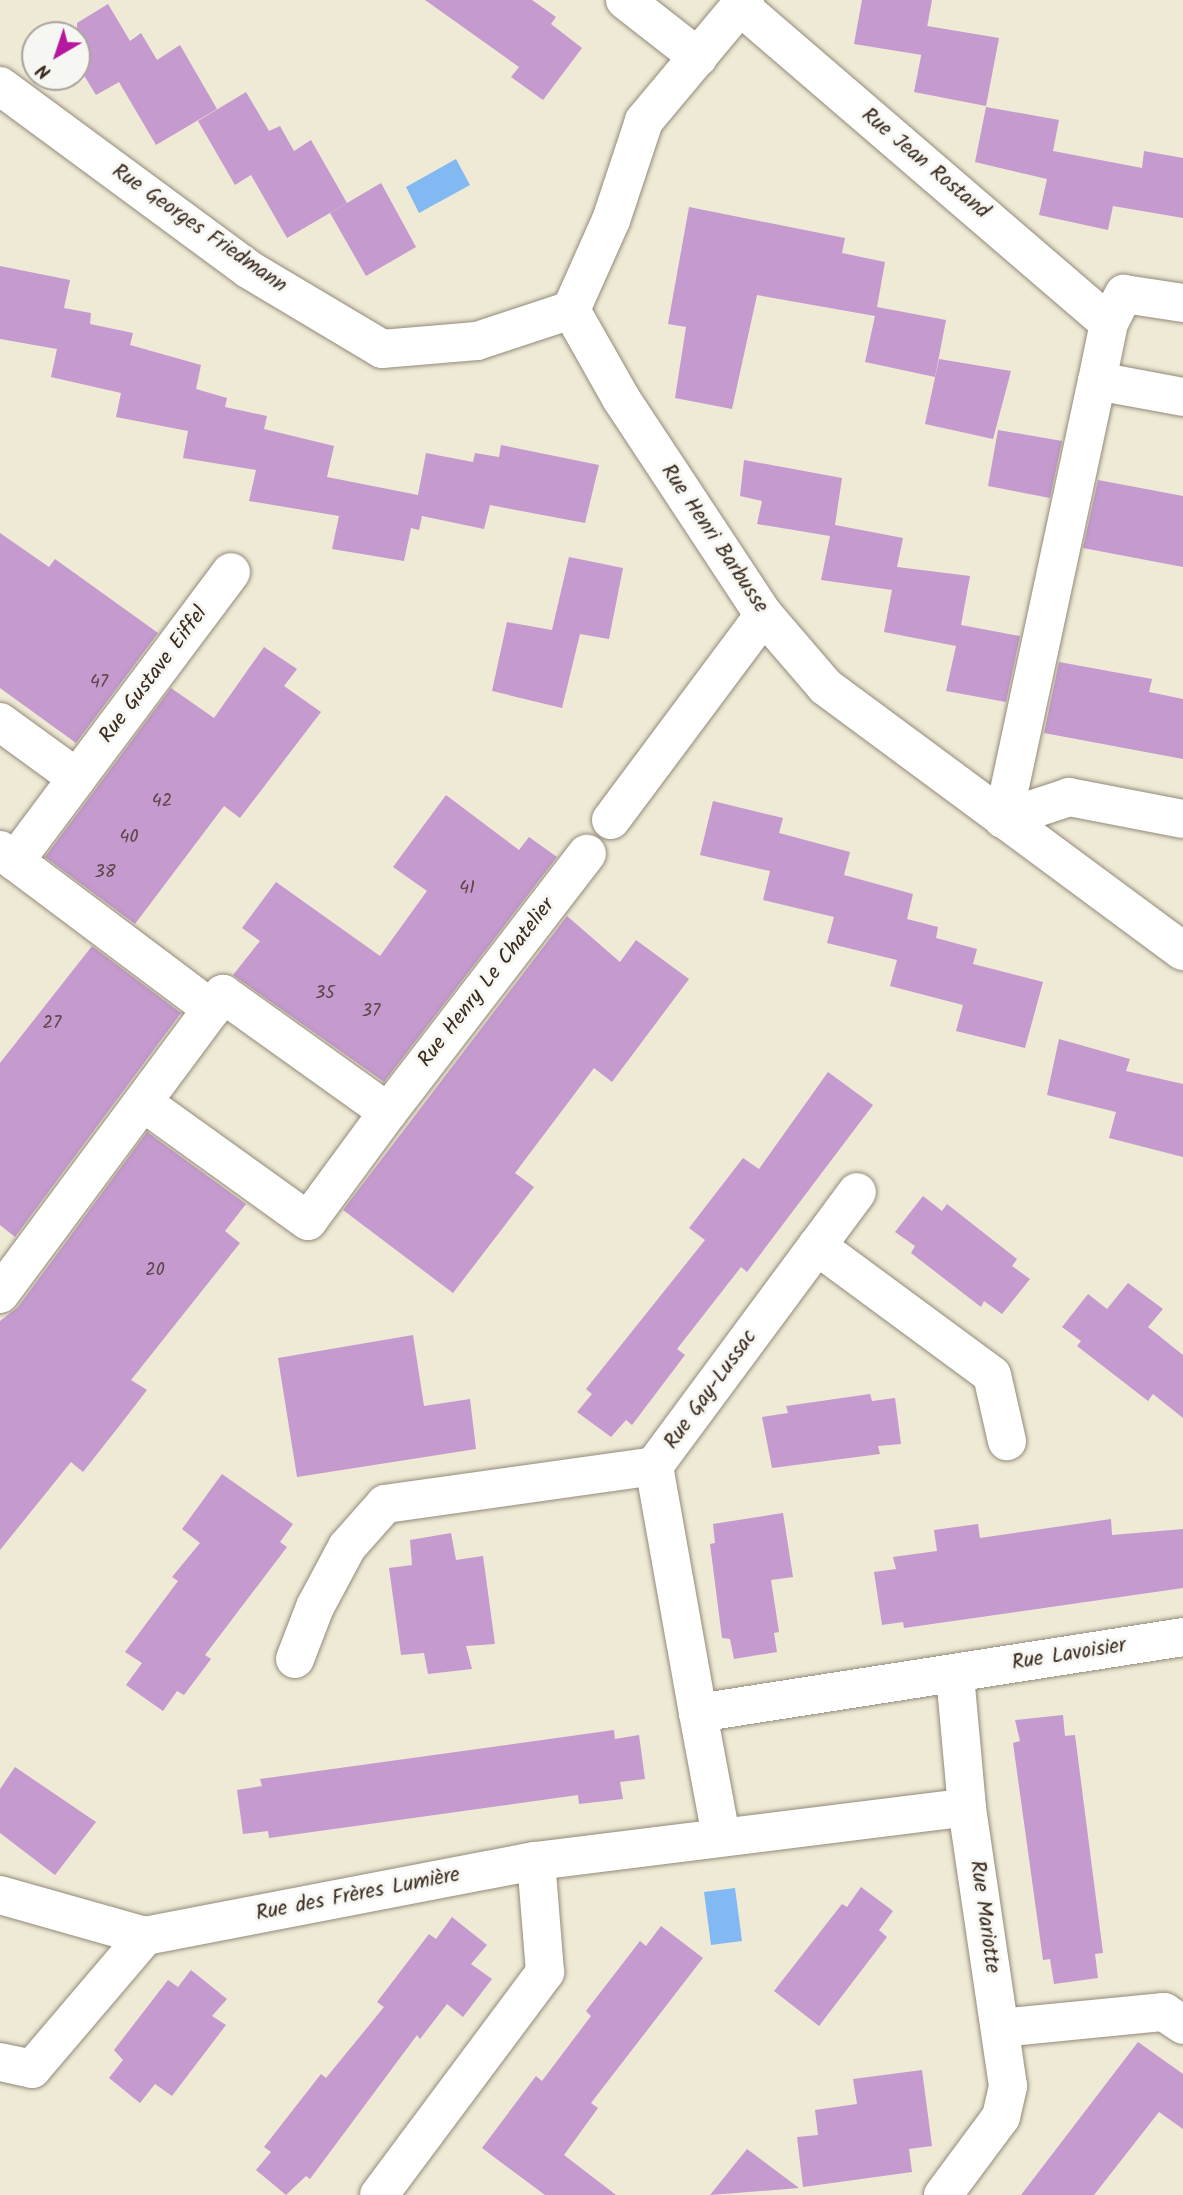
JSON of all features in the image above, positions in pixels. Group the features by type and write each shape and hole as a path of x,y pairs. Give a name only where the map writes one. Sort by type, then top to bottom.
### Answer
{"street":[{"path":"625,0 698,57"},
{"path":"571,310 611,220 643,121 742,3"},
{"name":"Rue Jean Rostand","path":"742,3 1110,323"},
{"name":"Rue Georges Friedmann","path":"0,86 248,269 382,349 477,341 571,310"},
{"path":"1003,819 1110,323 1124,294 1183,303"},
{"name":"Rue Henri Barbusse","path":"571,310 622,400 764,615 827,687 1003,819 1180,943"},
{"path":"1097,382 1183,397"},
{"name":"Rue Gustave Eiffel","path":"8,855 77,778 231,572"},
{"path":"611,820 764,615"},
{"path":"0,722 77,778"},
{"path":"1003,819 1069,797 1183,819"},
{"name":"Rue Henry Le Chatelier","path":"144,1102 308,1221 388,1112 587,854"},
{"path":"8,855 212,1009"},
{"path":"0,1294 223,994 388,1112"},
{"name":"Rue Gay-Lussac","path":"295,1660 315,1606 347,1547 385,1504 654,1466 857,1192"},
{"path":"817,1246 992,1375 1007,1441"},
{"path":"654,1466 722,1836"},
{"name":"Rue Lavoisier","path":"698,1713 1183,1637"},
{"name":"Rue Mariotte","path":"943,2195 1001,2117 1008,2086 967,1807 955,1674"},
{"name":"Rue des Frères Lumière","path":"0,1895 145,1936 536,1861 967,1807"},
{"path":"379,2195 545,1972 536,1861"},
{"path":"0,2062 32,2069 145,1936"},
{"path":"1000,2028 1164,2012 1183,2025"}],"water":[{"path":"456,159 470,185 419,213 406,187"},
{"path":"735,1888 742,1941 711,1945 704,1892"}],"building":[{"path":"425,0 532,0 556,17 551,24 582,48 543,100 511,77 519,67"},
{"path":"862,0 932,0 922,55 854,44"},
{"path":"108,4 130,41 141,33 157,60 180,45 217,109 156,145 119,82 96,95 91,87 91,21 80,21"},
{"path":"927,26 999,38 986,106 914,92"},
{"path":"246,92 269,131 280,126 294,151 311,140 347,203 287,238 251,175 235,185 198,121"},
{"path":"986,107 1059,120 1053,151 1142,168 1144,151 1183,158 1183,218 1113,206 1108,230 1039,215 1047,179 975,162"},
{"path":"381,183 416,247 366,276 330,213"},
{"path":"689,207 845,238 842,253 885,262 877,307 946,320 935,377 865,362 875,316 757,295 732,409 675,398 686,327 668,324"},
{"path":"0,266 70,280 64,308 91,313 90,324 133,333 130,345 201,365 196,389 227,398 225,407 267,416 264,429 334,446 327,477 418,495 426,453 473,462 475,453 499,457 501,445 599,465 585,523 490,505 484,529 422,516 419,530 411,528 404,561 332,549 339,516 249,501 256,470 183,458 188,431 116,417 121,393 51,377 57,349 0,339"},
{"path":"939,359 1011,371 993,439 925,424"},
{"path":"998,430 1062,441 1050,498 988,486"},
{"path":"744,460 842,478 835,525 903,538 897,567 970,576 961,625 1020,636 1006,702 946,691 956,646 884,632 892,590 821,580 830,536 757,524 762,501 740,496"},
{"path":"1098,480 1183,496 1183,567 1083,548"},
{"path":"0,533 49,567 55,559 158,633 76,743 0,688"},
{"path":"569,557 623,568 609,639 580,634 562,708 492,691 507,622 552,630"},
{"path":"264,647 297,669 284,686 321,712 240,818 224,806 135,924 45,857 171,688 214,718"},
{"path":"1059,662 1152,679 1149,692 1183,699 1183,759 1044,733"},
{"path":"446,795 519,850 529,837 557,857 384,1082 233,975 260,941 242,928 276,882 380,956 427,891 393,867"},
{"path":"713,801 783,818 779,833 850,852 844,875 913,894 907,919 938,927 936,938 977,949 973,964 1043,982 1025,1048 956,1031 963,1005 890,986 897,960 827,943 834,917 763,900 770,871 700,855"},
{"path":"567,916 620,962 636,940 689,979 612,1082 594,1068 515,1173 534,1187 453,1293 343,1210"},
{"path":"92,946 181,1013 15,1237 0,1225 0,1063"},
{"path":"1059,1039 1130,1059 1126,1071 1183,1084 1183,1157 1109,1138 1116,1112 1047,1095"},
{"path":"828,1072 873,1105 747,1272 741,1267 677,1349 685,1355 632,1425 626,1420 611,1437 577,1412 592,1394 586,1389 705,1240 689,1228 743,1158 759,1169"},
{"path":"147,1132 246,1204 225,1231 240,1243 131,1380 147,1390 120,1425 83,1472 71,1462 0,1550 0,1321 18,1307"},
{"path":"923,1196 942,1211 947,1204 1017,1259 1012,1266 1030,1279 1002,1314 984,1301 981,1307 911,1253 915,1246 895,1232"},
{"path":"1128,1283 1163,1309 1148,1327 1183,1355 1183,1418 1153,1394 1148,1401 1077,1346 1081,1341 1062,1327 1088,1294 1107,1309"},
{"path":"413,1335 424,1406 470,1399 476,1449 297,1477 278,1358"},
{"path":"870,1394 872,1401 895,1398 901,1444 878,1446 880,1454 772,1468 762,1417 788,1413 786,1406"},
{"path":"222,1474 293,1524 280,1542 287,1547 205,1655 211,1659 184,1695 177,1691 163,1711 126,1685 142,1663 125,1652 178,1581 172,1577 200,1543 182,1529"},
{"path":"783,1513 793,1577 771,1580 779,1632 774,1633 777,1652 734,1659 730,1639 722,1638 710,1544 715,1543 713,1524"},
{"path":"1111,1519 1112,1535 1183,1529 1183,1588 904,1628 903,1622 882,1625 874,1572 896,1569 893,1557 937,1551 934,1530 978,1524 980,1538"},
{"path":"451,1533 456,1560 483,1556 495,1644 466,1646 472,1669 428,1674 424,1653 401,1655 389,1568 412,1565 410,1540"},
{"path":"1063,1715 1065,1736 1075,1735 1103,1953 1095,1954 1098,1978 1054,1984 1050,1959 1043,1960 1013,1743 1020,1741 1015,1720"},
{"path":"614,1730 615,1739 639,1735 645,1779 620,1782 623,1799 579,1804 578,1795 269,1838 268,1831 243,1834 237,1790 262,1786 260,1779"},
{"path":"15,1767 96,1822 55,1875 0,1833 0,1789"},
{"path":"861,1887 893,1911 879,1930 887,1937 819,2026 774,1991 842,1904 847,1907"},
{"path":"452,1917 487,1945 471,1964 492,1979 463,2017 447,2004 420,2039 417,2035 310,2179 306,2176 286,2195 256,2170 271,2152 264,2147 321,2074 326,2078 384,2007 377,2002 429,1934 436,1939"},
{"path":"661,1926 703,1958 591,2103 598,2108 564,2155 616,2195 545,2195 482,2148 536,2076 542,2081 591,2016 586,2011 640,1941 646,1946"},
{"path":"191,1970 227,1999 212,2016 226,2025 172,2096 155,2084 140,2103 109,2078 123,2060 114,2050 168,1980 178,1987"},
{"path":"1138,2042 1183,2074 1183,2129 1159,2112 1094,2195 1021,2195"},
{"path":"922,2070 932,2146 909,2149 912,2172 803,2187 797,2137 818,2135 815,2110 857,2104 853,2079"},
{"path":"747,2149 799,2188 710,2195"}]}
